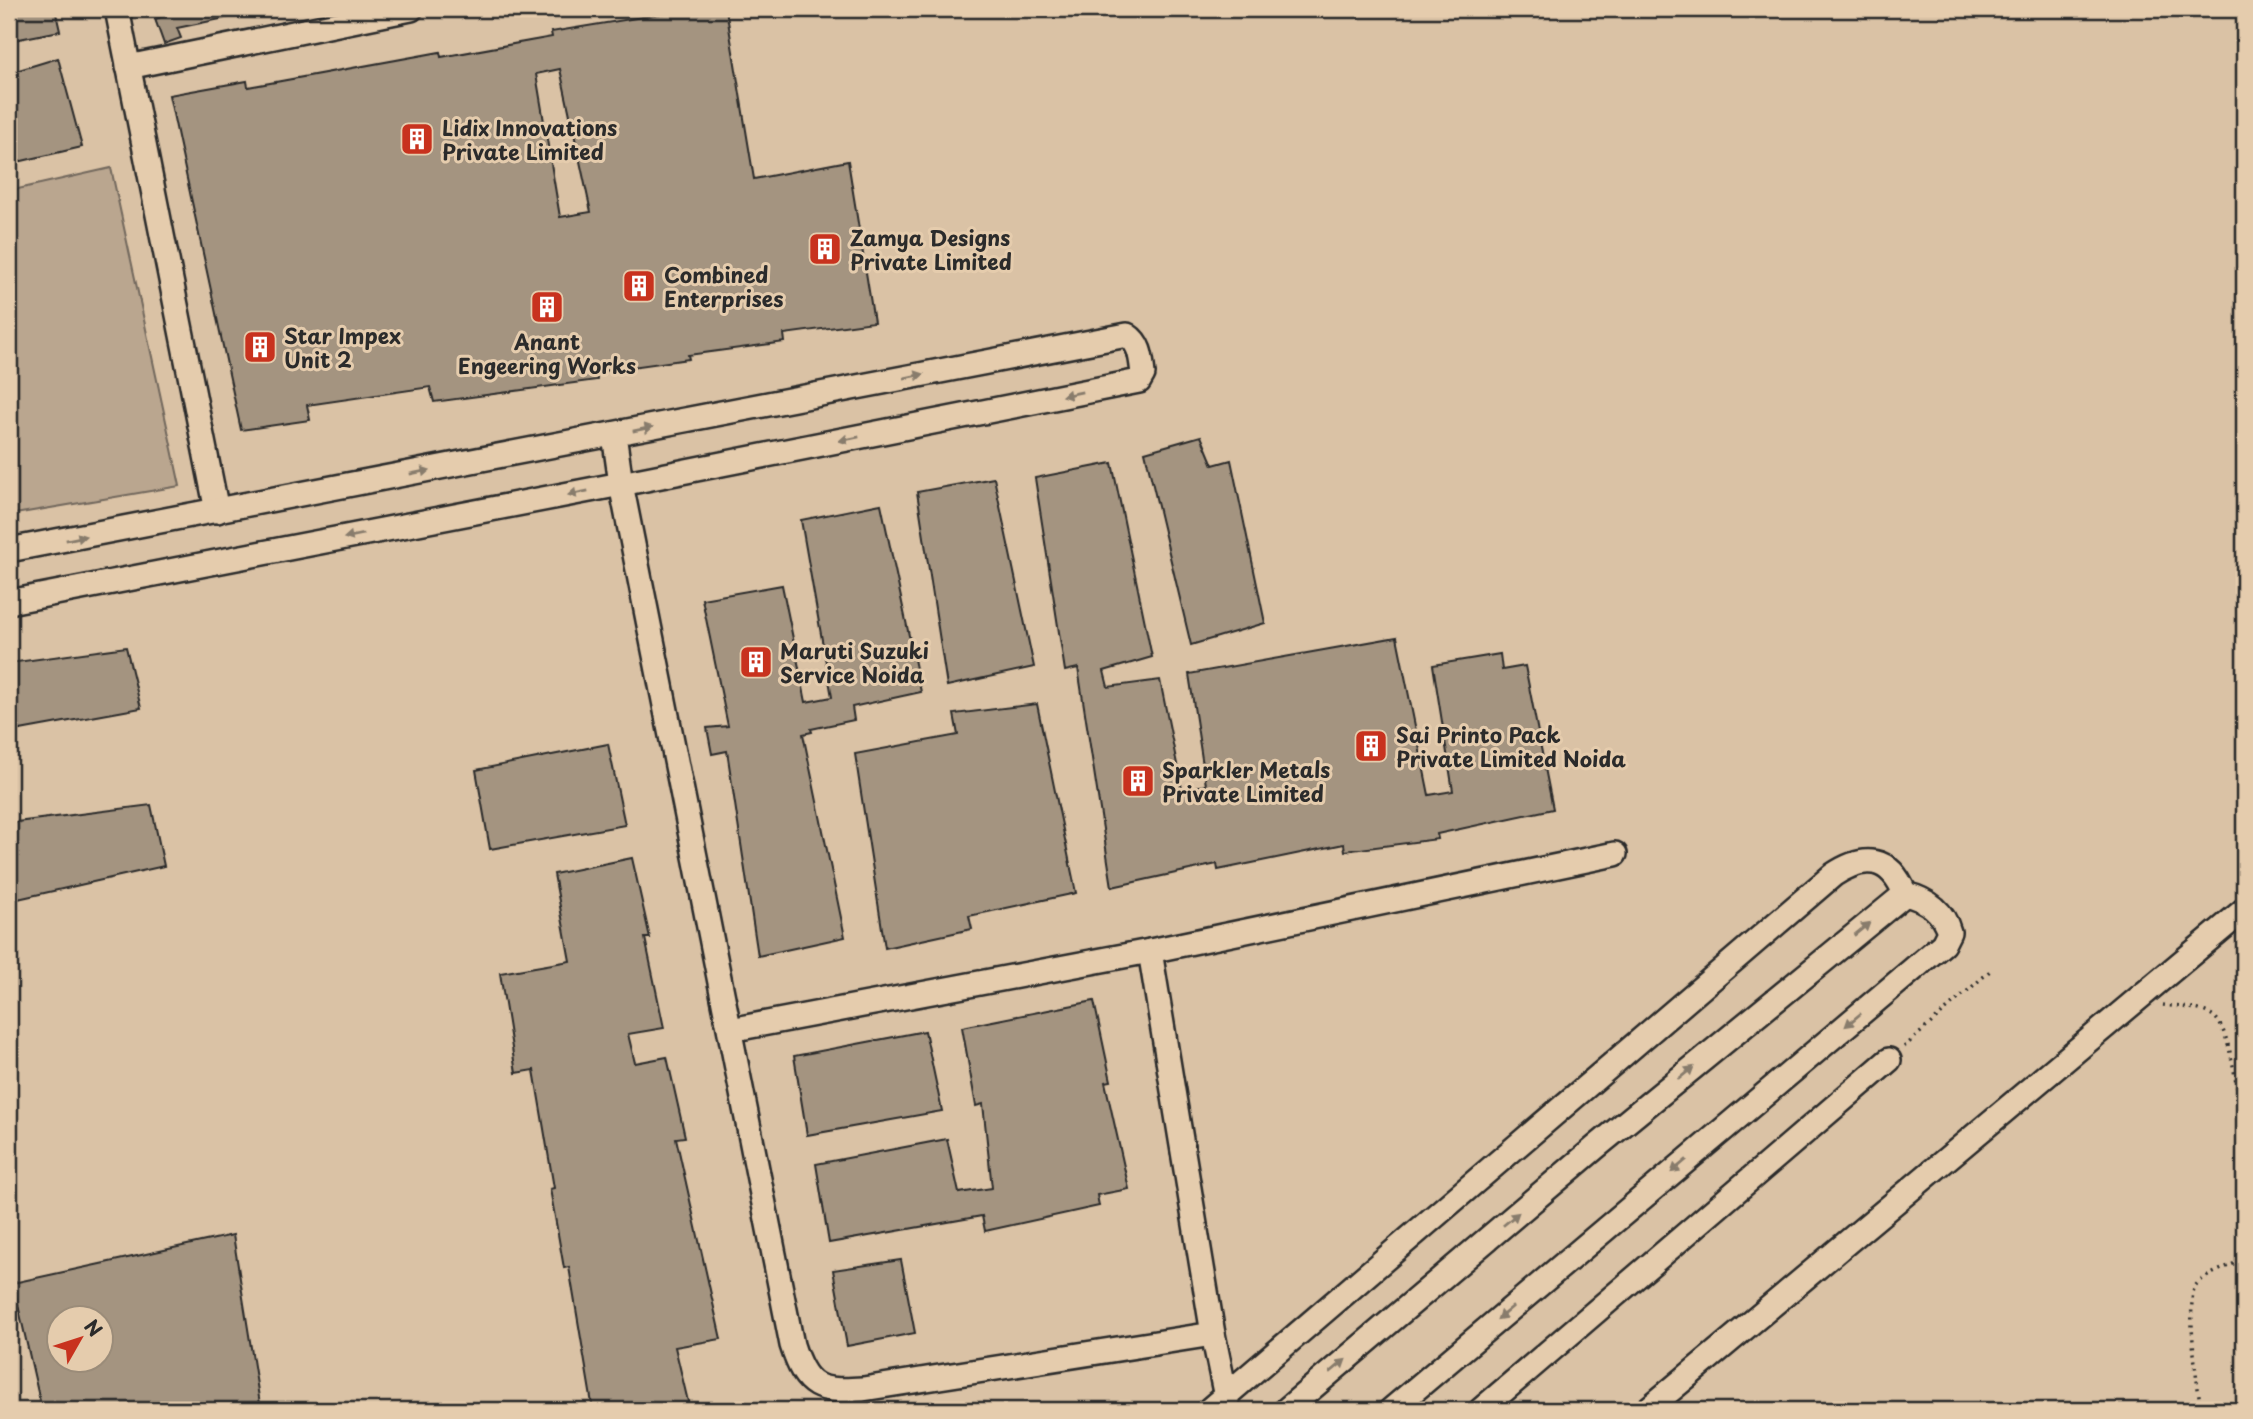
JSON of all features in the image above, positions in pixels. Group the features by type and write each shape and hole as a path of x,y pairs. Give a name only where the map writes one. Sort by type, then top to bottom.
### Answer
{"street":[{"path":"117,9 217,510"},
{"path":"128,67 411,9"},
{"path":"9,550 1127,335 1138,347 1143,374 1139,381 9,602"},
{"path":"614,434 621,484 792,1345 807,1379 825,1389 835,1391 863,1389 1213,1334"},
{"path":"730,1030 1150,951 1615,854"},
{"path":"1221,1406 1833,875 1849,864 1876,861 1889,868 1899,879 1905,894"},
{"path":"1286,1410 1596,1147 1905,894"},
{"path":"1391,1410 1943,944 1949,932 1945,919 1923,898 1905,894"},
{"path":"1647,1410 2244,909"},
{"path":"1150,951 1213,1334 1221,1406"},
{"path":"1481,1410 1889,1060"}],"path":[{"path":"1889,1060 1992,970"},
{"path":"2137,1000 2202,1011 2221,1024 2229,1049 2244,1141"},
{"path":"2201,1410 2191,1312 2192,1293 2202,1280 2244,1259"}],"shaded area":[{"path":"111,168 180,486 9,515 9,191"}],"building":[{"path":"9,9 55,9 60,31 9,41"},
{"path":"185,9 234,9 235,16 177,28 181,38 164,44 155,19"},
{"path":"691,9 726,9 754,179 848,161 874,322 784,334 785,342 688,355 689,359 596,372 597,380 434,402 430,387 307,405 310,420 241,430 169,95 247,81 248,87 440,52 441,57 552,37 551,32","holes":["560,69 591,212 560,217 536,74"]},
{"path":"58,58 82,147 9,164 9,73"},
{"path":"1201,436 1213,465 1231,460 1265,623 1191,645 1145,452"},
{"path":"1112,463 1152,657 1104,671 1108,687 1160,680 1182,789 1206,785 1189,674 1397,637 1429,795 1453,791 1433,665 1500,654 1502,670 1525,666 1553,809 1437,834 1438,839 1345,851 1344,844 1218,870 1217,864 1112,887 1078,668 1065,671 1035,478"},
{"path":"994,478 1034,667 947,686 917,492"},
{"path":"881,504 921,692 852,707 854,720 811,729 812,732 803,734 845,937 758,956 727,751 712,754 707,728 728,726 702,599 782,585 806,702 832,697 801,520"},
{"path":"126,647 141,708 9,732 9,663"},
{"path":"1037,704 1076,893 969,916 972,929 885,948 855,754 958,735 954,714"},
{"path":"608,744 625,825 490,849 476,770"},
{"path":"151,805 164,866 9,901 9,823"},
{"path":"632,858 650,938 645,938 664,1028 628,1034 635,1063 667,1057 685,1137 676,1138 721,1339 675,1347 690,1410 593,1410 569,1267 564,1268 550,1189 554,1188 534,1070 516,1073 500,973 570,961 554,874"},
{"path":"1094,1001 1111,1081 1105,1082 1129,1189 1097,1195 1099,1206 985,1231 982,1216 829,1243 816,1164 947,1139 959,1193 992,1188 983,1104 976,1106 962,1027"},
{"path":"925,1031 942,1111 807,1135 794,1056"},
{"path":"233,1235 261,1410 42,1410 13,1283"},
{"path":"901,1260 915,1333 847,1346 833,1270"}],"place":[{"name":"Lidix Innovations Private Limited","path":"417,139"},
{"name":"Zamya Designs Private Limited","path":"825,249"},
{"name":"Combined Enterprises","path":"639,286"},
{"name":"Anant Engeering Works","path":"547,307"},
{"name":"Star Impex Unit 2","path":"260,347"},
{"name":"Maruti Suzuki Service Noida","path":"756,662"},
{"name":"Sai Printo Pack Private Limited Noida","path":"1371,746"},
{"name":"Sparkler Metals Private Limited","path":"1138,781"}]}
